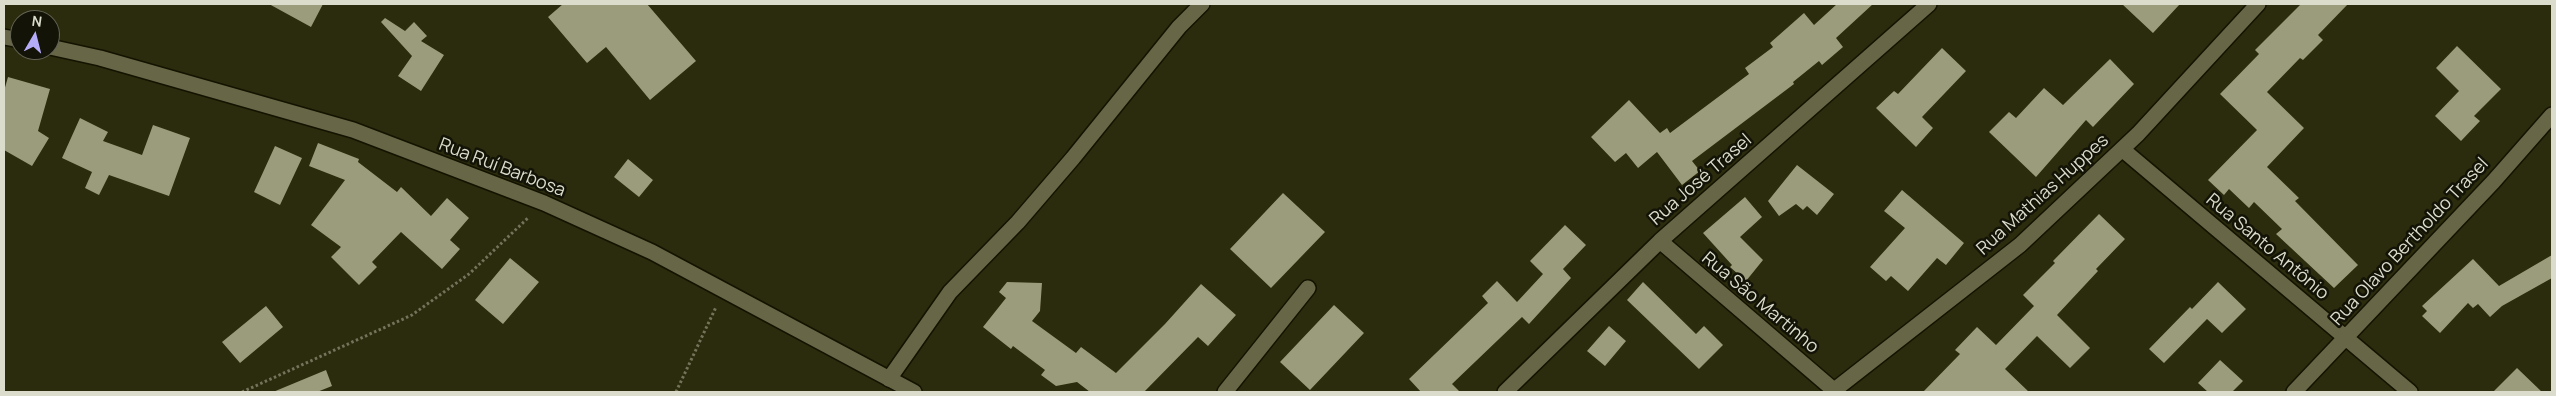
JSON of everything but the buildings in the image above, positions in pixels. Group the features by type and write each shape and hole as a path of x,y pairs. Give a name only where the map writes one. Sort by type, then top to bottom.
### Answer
{"street":[{"path":"888,379 950,292 1024,215 1178,27 1202,4"},
{"name":"Rua José Trasel","path":"1505,392 1660,241 1929,4"},
{"name":"Rua Mathias Huppes","path":"1834,392 2020,245 2122,149 2258,4"},
{"name":"Rua Ruí Barbosa","path":"60,49 100,58 353,130 544,203 652,252 914,392"},
{"name":"Rua Olavo Bertholdo Trasel","path":"2294,392 2552,115"},
{"name":"Rua Santo Antônio","path":"2122,149 2410,392"},
{"name":"Rua São Martinho","path":"1660,241 1834,392"},
{"path":"1225,392 1308,288"}],"path":[{"path":"242,392 412,315 469,274 544,203"},
{"path":"676,392 724,291"}]}
